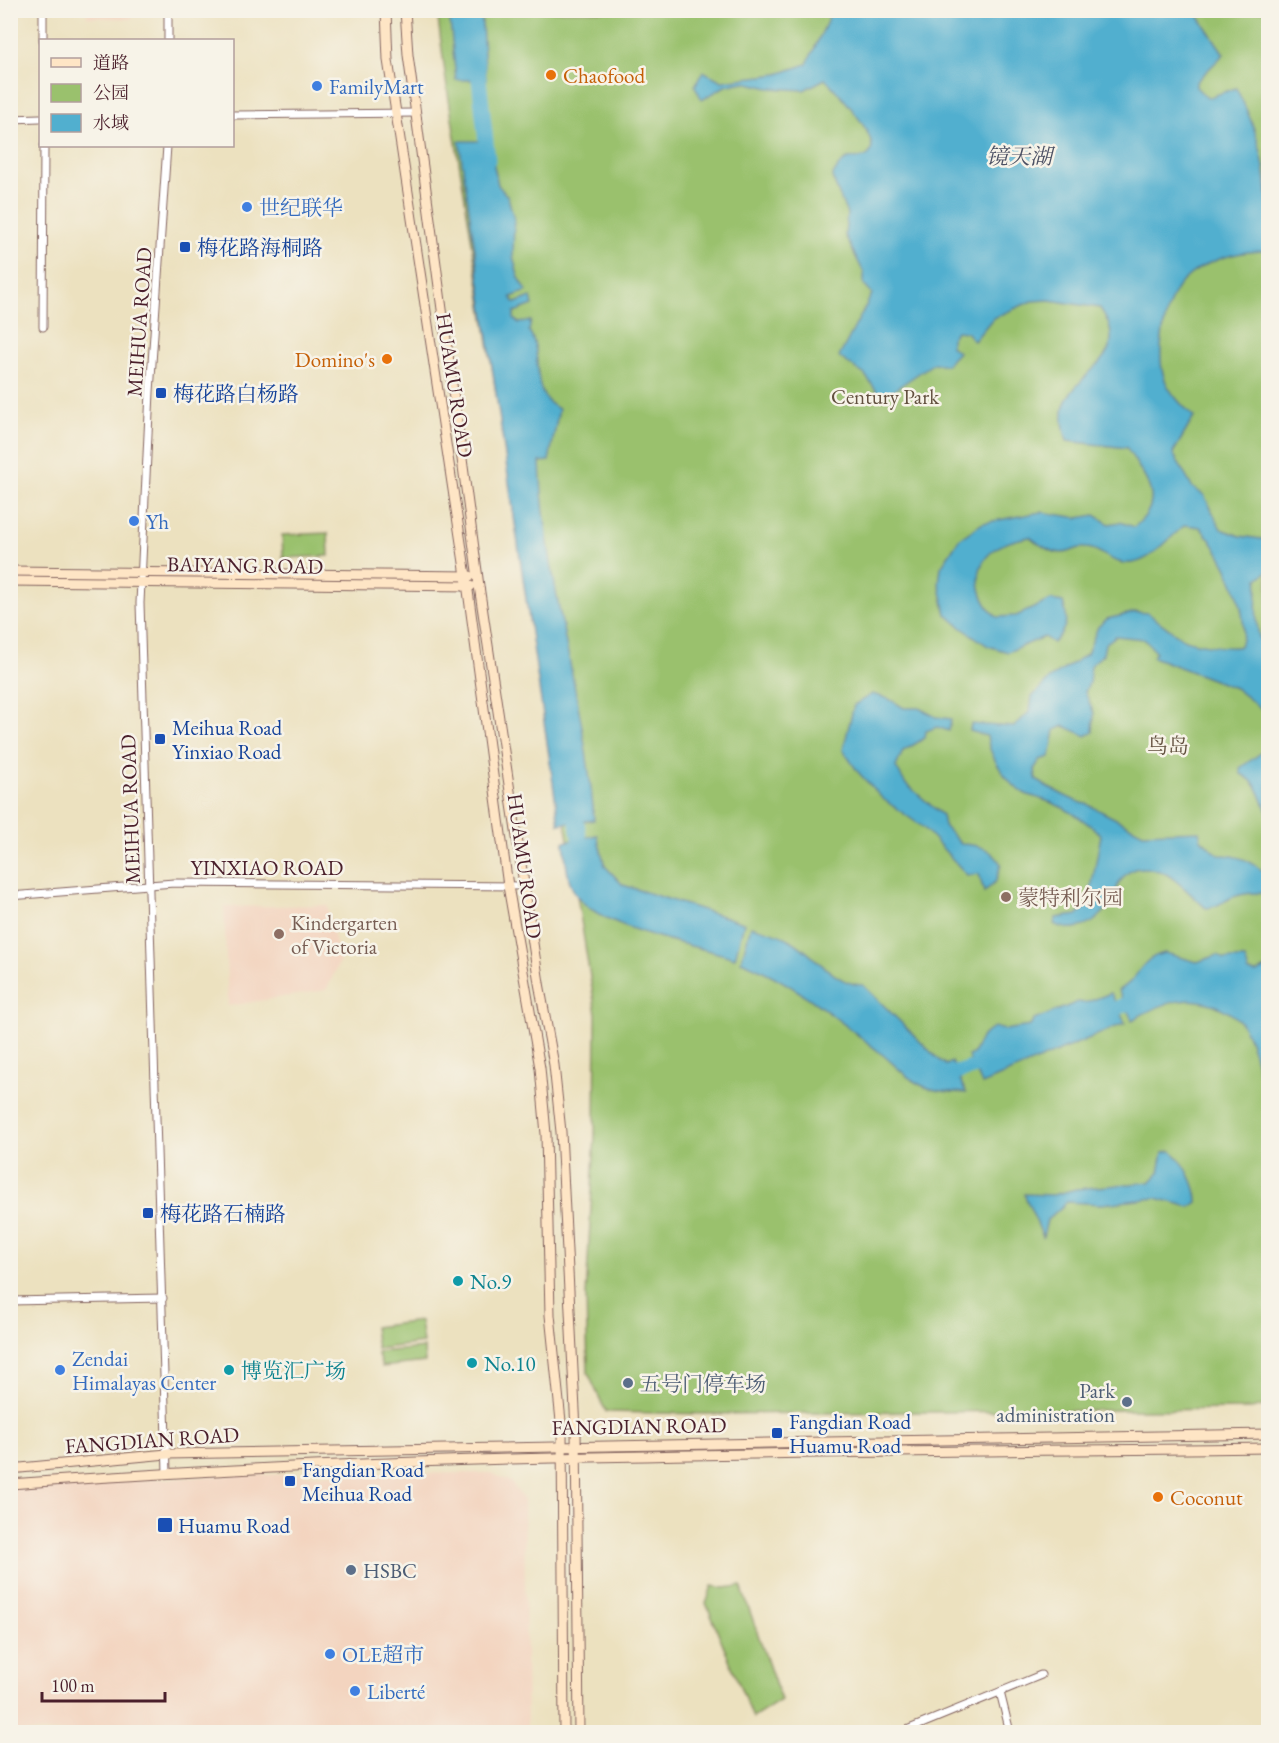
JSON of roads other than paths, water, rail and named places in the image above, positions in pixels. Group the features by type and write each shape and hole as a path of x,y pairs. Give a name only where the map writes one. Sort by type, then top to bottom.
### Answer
{"main road":[{"name":"HUAMU ROAD","path":"386,10 387,60 467,581 508,886 540,1068 546,1134 549,1316 562,1431 564,1732"},
{"name":"HUAMU ROAD","path":"405,10 415,113 479,581 524,886 554,1065 561,1132 576,1445 579,1732"},
{"name":"BAIYANG ROAD","path":"10,571 140,578"},
{"name":"BAIYANG ROAD","path":"10,581 140,578 479,581"},
{"name":"FANGDIAN ROAD","path":"10,1469 167,1454 1269,1434"},
{"name":"FANGDIAN ROAD","path":"10,1484 167,1472 576,1456 1269,1448"}],"street":[{"path":"43,10 43,39"},
{"path":"168,10 168,39"},
{"path":"234,115 415,113"},
{"path":"10,119 39,118"},
{"path":"43,327 44,147"},
{"name":"MEIHUA ROAD","path":"167,147 140,578 167,1472"},
{"name":"YINXIAO ROAD","path":"10,896 149,884 524,886"},
{"path":"10,1301 163,1298"},
{"path":"902,1732 1041,1675"},
{"path":"1000,1692 1010,1732"}],"water":[{"path":"449,11 481,11 486,80 456,80"},
{"name":"镜天湖","path":"832,11 1195,11 1224,54 1196,82 1196,87 1207,98 1236,88 1260,148 1268,206 1268,251 1246,252 1223,258 1201,267 1183,281 1171,300 1167,313 1162,341 1162,367 1169,388 1194,417 1173,453 1192,487 1204,495 1221,529 1240,536 1268,540 1268,571 1258,579 1256,613 1262,646 1259,652 1268,665 1268,714 1235,688 1153,657 1156,652 1144,639 1116,636 1105,644 1103,654 1091,665 1089,683 1085,692 1094,714 1093,732 1086,736 1064,726 1055,730 1050,757 1040,760 1035,768 1036,780 1143,833 1199,831 1201,839 1219,855 1246,860 1268,875 1268,894 1255,893 1233,897 1206,908 1169,875 1145,868 1132,870 1124,877 1104,911 1094,921 1080,927 1060,927 1054,924 1056,918 1077,915 1088,905 1101,835 1065,809 1026,794 1011,783 999,768 991,752 987,736 970,731 971,724 1014,727 1030,711 1032,697 1049,679 1087,654 1098,627 1107,619 1136,612 1148,613 1185,640 1221,647 1240,646 1243,632 1242,617 1234,584 1218,552 1200,527 1185,525 1147,558 1129,563 1114,561 1090,548 1080,548 1063,553 1052,551 1030,537 998,547 986,557 979,575 979,584 985,602 997,617 1016,616 1051,600 1063,602 1066,614 1065,624 1061,634 1053,643 1044,637 1008,652 988,646 946,614 939,583 941,567 959,539 983,523 1041,512 1079,518 1095,515 1109,524 1120,522 1134,527 1150,507 1150,489 1127,448 1067,441 1064,431 1063,414 1067,399 1109,348 1111,337 1109,324 1100,308 1049,300 1032,301 993,318 974,341 966,332 956,331 951,339 951,346 958,352 946,365 934,363 882,398 865,375 839,357 872,294 864,285 864,273 845,235 847,214 832,177 847,159 858,159 868,155 872,148 865,128 848,104 825,79 804,90 769,88 744,82 725,86 702,100 695,86 703,71 722,81 778,74 807,64"},
{"path":"459,141 489,141 498,185 508,197 514,219 513,256 518,276 527,291 511,297 515,303 531,297 533,305 514,312 514,319 519,323 531,321 529,331 534,341 543,394 559,409 549,461 540,462 543,507 549,552 582,730 594,820 559,824"},
{"path":"872,694 889,699 904,708 919,708 936,717 951,719 949,731 937,727 926,731 925,738 903,751 896,767 905,783 942,815 944,826 961,844 984,848 1001,864 996,881 984,892 979,874 967,875 924,828 883,799 858,772 843,750 854,705"},
{"path":"1261,753 1268,753 1268,814 1256,786 1241,774 1240,768"},
{"path":"597,835 605,866 623,885 744,923 735,958 627,927 606,918 589,907 573,890 567,870 564,842"},
{"path":"751,926 787,938 834,975 853,984 863,985 938,1059 946,1065 952,1062 966,1093 935,1090 918,1084 813,1001 760,969 741,961"},
{"path":"1165,953 1197,962 1218,955 1224,959 1245,959 1249,972 1257,973 1268,967 1268,1110 1250,1041 1241,1023 1231,1014 1207,1003 1185,1000 1163,1005 1132,1020 1118,990 1130,982 1149,960"},
{"path":"1111,993 1125,1023 982,1084 968,1056 973,1054 982,1036 994,1027 1005,1030 1030,1026 1034,1020 1078,1002 1085,1003"},
{"path":"1171,1151 1185,1167 1195,1189 1197,1202 1190,1207 1156,1198 1102,1204 1067,1202 1047,1220 1043,1237 1024,1194 1053,1195 1076,1189 1150,1182 1159,1173 1163,1152"}],"waterway":[{"path":"477,61 488,160"},
{"path":"574,802 582,858"},
{"path":"1100,1016 1144,996"},
{"path":"938,1078 993,1062"}],"place":[{"name":"Chaofood","path":"551,75"},
{"name":"FamilyMart","path":"317,86"},
{"name":"世纪联华","path":"247,207"},
{"name":"梅花路海桐路","path":"185,247"},
{"name":"Domino's","path":"387,359"},
{"name":"梅花路白杨路","path":"161,393"},
{"name":"Yh","path":"134,521"},
{"name":"Meihua Road Yinxiao Road","path":"160,739"},
{"name":"蒙特利尔园","path":"1006,897"},
{"name":"Kindergarten of Victoria","path":"279,934"},
{"name":"梅花路石楠路","path":"148,1213"},
{"name":"No.9","path":"458,1281"},
{"name":"No.10","path":"472,1363"},
{"name":"Zendai Himalayas Center","path":"60,1370"},
{"name":"博览汇广场","path":"229,1370"},
{"name":"五号门停车场","path":"628,1383"},
{"name":"Park administration","path":"1127,1402"},
{"name":"Fangdian Road Huamu Road","path":"777,1433"},
{"name":"Fangdian Road Meihua Road","path":"290,1481"},
{"name":"Coconut","path":"1158,1497"},
{"name":"Huamu Road","path":"165,1525"},
{"name":"HSBC","path":"351,1570"},
{"name":"OLE超市","path":"330,1654"},
{"name":"Liberté","path":"355,1691"}],"park label":[{"name":"Century Park","path":"885,396"},
{"name":"鸟岛","path":"1168,745"}]}
